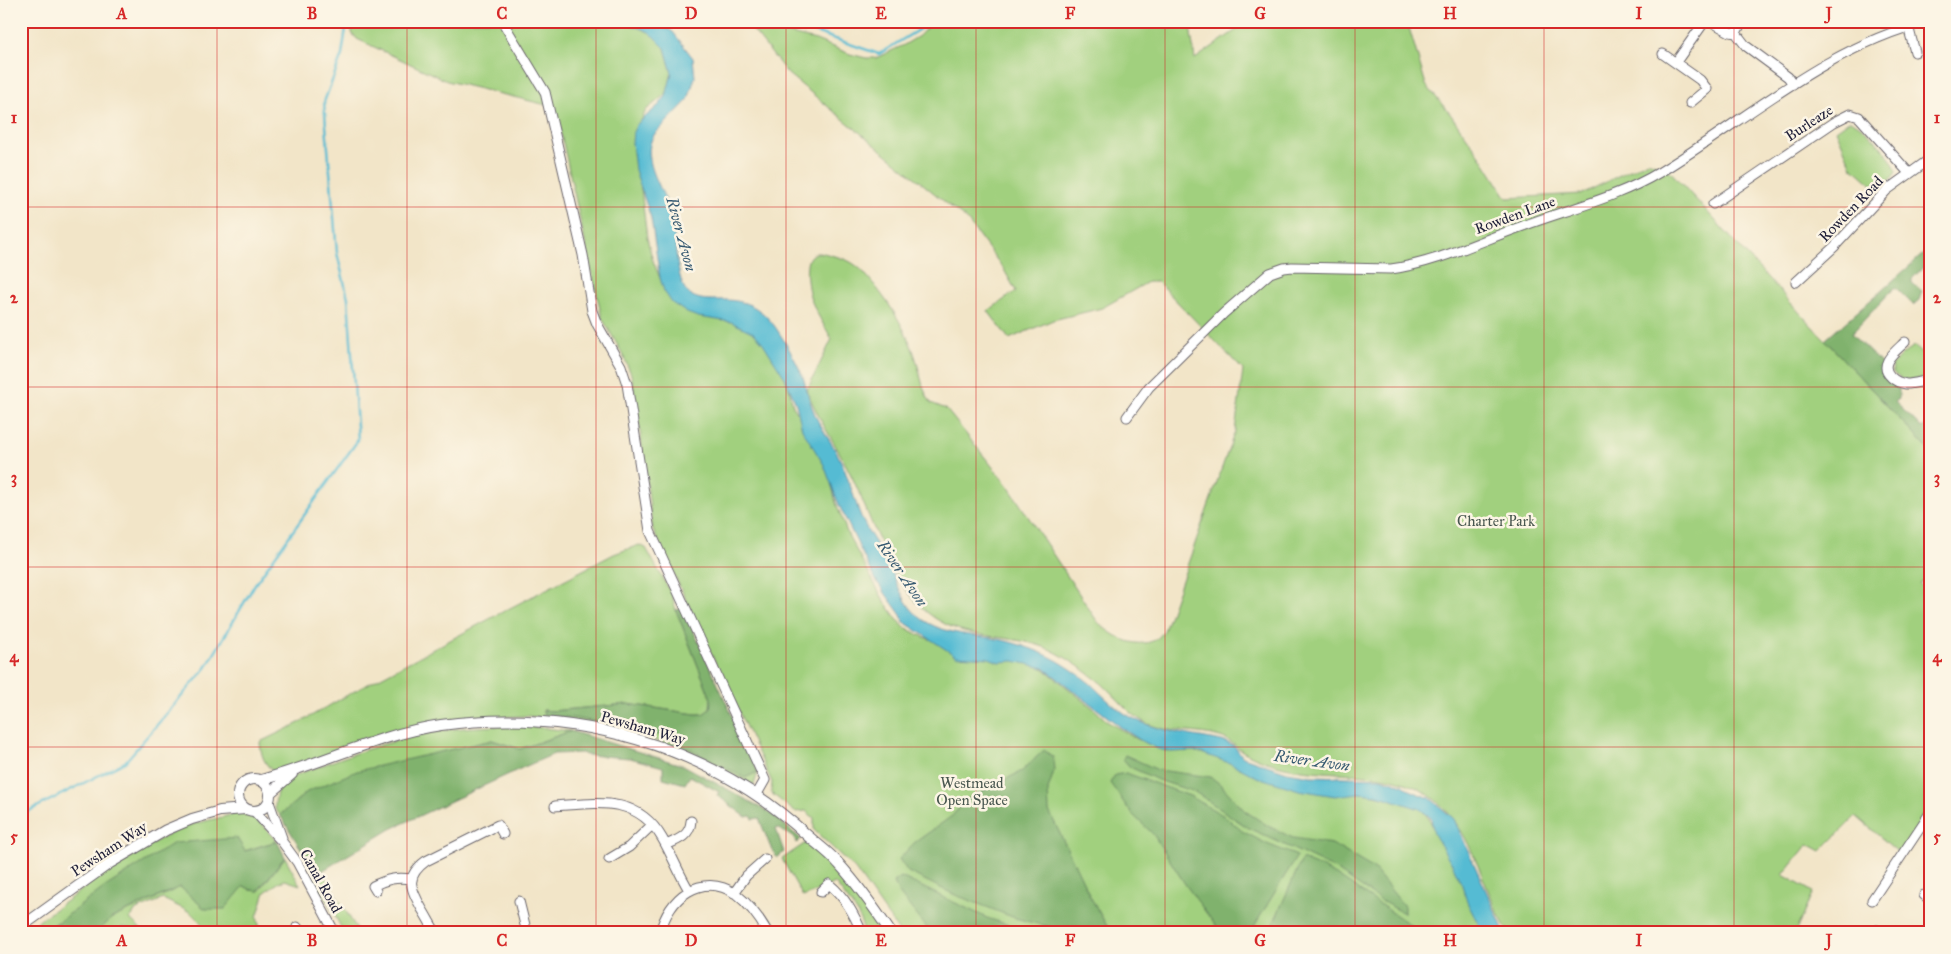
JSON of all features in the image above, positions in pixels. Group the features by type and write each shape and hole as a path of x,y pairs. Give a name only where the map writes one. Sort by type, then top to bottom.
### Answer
{"main road":[{"name":"Pewsham Way","path":"261,780 294,771 393,737 440,726 504,720 563,723 620,734 688,757 757,794 798,826 838,863 891,933"},
{"name":"Pewsham Way","path":"270,798 294,771"},
{"path":"256,779 265,783 270,798 263,809 250,810 241,805 238,794 246,781 256,779"},
{"name":"Pewsham Way","path":"220,811 238,794"},
{"name":"Pewsham Way","path":"21,927 118,858 166,830 192,819 220,811 250,810"}],"street":[{"path":"502,21 545,92 584,255 592,311 600,330 621,366 627,384 650,531 765,780 757,794"},
{"path":"1676,62 1704,21"},
{"path":"1710,21 1730,32 1736,33 1746,46 1788,77 1793,84"},
{"path":"1736,33 1742,21"},
{"name":"Rowden Lane","path":"1127,417 1149,387 1173,362 1224,313 1270,273 1292,268 1391,269 1404,267 1448,254 1603,198 1631,187 1659,172 1793,84 1844,54 1879,37 1908,26 1929,21"},
{"path":"1908,26 1914,52"},
{"path":"1663,54 1700,80 1707,89 1690,103"},
{"name":"Burleaze","path":"1713,204 1834,122 1850,114 1859,117 1909,173"},
{"name":"Rowden Road","path":"1796,282 1834,247 1887,190 1930,159"},
{"path":"1905,342 1886,363 1886,370 1889,375 1902,383 1930,380"},
{"name":"Canal Road","path":"270,798 283,843"},
{"path":"555,806 568,808 599,803 621,804 638,813 652,825 666,845 689,890"},
{"name":"Canal Road","path":"250,810 283,843 300,869 334,933"},
{"path":"1872,900 1930,813"},
{"path":"666,845 680,840 686,834 691,821"},
{"path":"436,933 414,894 411,879 416,869 426,861 500,823 503,834"},
{"path":"615,858 652,825"},
{"path":"734,893 746,876 765,859"},
{"path":"373,887 394,878 411,879"},
{"path":"820,892 828,884 839,892 850,906 862,933"},
{"path":"627,933 648,931 659,933 666,914 673,904 689,890 710,886 734,893 757,915 768,933"},
{"path":"519,901 526,933"},
{"path":"1926,933 1930,927"}],"green space":[{"name":"Westmead Open Space","path":"352,21 622,21 649,32 665,48 672,73 667,93 646,110 636,132 647,238 653,261 665,290 764,330 781,355 793,406 825,457 836,503 848,535 883,599 905,628 926,638 955,647 1028,662 1044,669 1108,722 1145,742 1184,749 1412,804 1421,808 1429,819 1467,893 1484,933 900,933 855,869 814,830 814,818 806,811 795,812 771,793 772,782 653,530 631,374 622,353 602,318 555,107 447,81 357,39 352,33"},
{"name":"Charter Park","path":"933,21 1189,21 1195,59 1249,21 1407,21 1426,85 1451,115 1507,198 1582,194 1648,161 1668,169 1821,336 1930,451 1930,577 1919,583 1930,595 1930,809 1900,854 1856,816 1821,851 1808,844 1783,875 1813,892 1795,933 1509,933 1500,917 1469,845 1459,828 1434,799 1418,789 1382,777 1303,770 1280,766 1249,755 1223,738 1203,733 1166,729 1148,724 1129,710 1101,683 1057,653 1030,643 958,629 945,624 926,612 910,595 897,576 875,532 857,487 807,390 832,339 816,312 809,292 807,264 812,255 823,253 845,259 858,267 873,284 905,331 914,353 925,392 931,403 946,409 1008,486 1097,621 1123,640 1147,643 1155,640 1164,631 1235,431 1243,370 1158,282 1148,282 1102,308 1053,320 1009,339 988,311 1016,291 1003,268 967,220 788,74 748,24 816,40 850,54 866,58 876,58 919,36"},
{"path":"1850,120 1870,135 1894,166 1896,172 1884,188 1876,188 1852,167 1836,130"},
{"path":"1930,248 1930,260 1912,279 1912,283 1922,291 1919,300 1913,305 1895,287 1851,334 1882,364 1885,377 1899,389 1899,399 1895,402 1922,428 1930,421 1930,451 1825,340"},
{"path":"1914,346 1930,360 1927,363 1930,365 1930,376 1915,380 1902,379 1893,373 1892,365"},
{"path":"639,545 646,548 672,595 676,610 711,699 710,709 703,714 695,714 628,704 552,711 544,710 612,724 625,720 684,746 758,772 754,785 679,748 627,731 563,719 527,716 470,718 274,772 265,762 260,742 297,724 508,609 614,554"},
{"path":"683,608 758,772 745,778 684,746 625,720 612,724 543,714 543,710 552,711 628,704 695,714 703,714 710,709 711,699 676,610"},
{"path":"525,726 571,731 520,749 492,740 307,792 280,815 275,809 277,792 280,786 290,778 365,750 410,737 452,729"},
{"path":"571,731 685,766 769,812 801,839 797,843 794,838 778,828 776,829 784,852 777,858 759,818 746,817 717,795 719,792 690,776 685,784 663,778 663,767 630,758 586,755 582,753 554,754 522,768 391,829 322,871 313,874 306,857 280,815 307,792 357,771 492,740 520,749"},
{"path":"1044,750 1053,757 1054,771 1048,790 1049,811 1091,898 1111,933 1072,933 1015,918 953,894 908,872 899,859 914,843 952,816 967,799 1022,771"},
{"path":"1125,755 1158,770 1211,777 1245,811 1270,827 1293,838 1332,844 1374,869 1404,906 1404,913 1383,902 1333,868 1247,827 1195,792 1158,780 1130,767 1123,759"},
{"path":"1126,773 1190,796 1226,817 1242,831 1297,856 1250,933 1221,933 1185,884 1153,834 1132,814 1110,783 1115,775"},
{"path":"239,813 256,819 277,841 244,851 53,924 44,933 22,933 105,873 153,843 185,826"},
{"path":"237,838 245,851 277,841 285,857 258,891 244,886 225,909 205,909 180,887 112,918 96,933 44,933 105,887 174,843"},
{"path":"807,842 833,867 885,933 865,933 857,912 835,883 803,897 782,859"},
{"path":"285,857 300,885 285,880 265,892 257,917 261,933 211,933 190,912 163,899 136,910 130,919 145,933 135,933 131,929 123,927 113,933 96,933 112,918 181,887 205,909 244,886 251,890 259,891"},
{"path":"1302,859 1336,875 1414,927 1408,933 1269,933"},
{"path":"322,871 359,933 344,933 313,874"},
{"path":"901,877 987,918 1034,933 931,933 898,892 894,882"}],"water":[{"path":"622,21 656,21 673,32 693,58 695,77 688,100 654,135 649,155 655,177 672,218 679,270 684,288 689,294 699,299 735,301 750,305 770,320 776,328 791,352 803,377 818,422 841,461 864,524 888,565 898,587 914,612 924,620 947,631 998,639 1044,654 1082,677 1124,713 1148,725 1226,742 1235,747 1243,757 1287,772 1311,776 1380,778 1403,785 1413,792 1430,798 1454,819 1505,933 1483,933 1468,904 1452,864 1434,834 1431,818 1420,809 1377,795 1359,793 1335,796 1299,790 1257,777 1232,764 1204,754 1193,751 1171,752 1158,749 1122,728 1044,668 1014,661 999,662 989,658 956,656 904,622 877,582 865,559 839,505 824,465 802,429 796,404 785,378 763,343 754,333 731,322 698,317 687,313 672,303 664,291 660,278 651,218 635,170 632,143 633,132 637,124 659,105 666,96 672,73 665,48 649,32"}],"waterway":[{"path":"21,815 125,762 206,668 255,584 358,440 348,298 337,253 324,102 342,55 347,21"},
{"path":"764,21 773,28 809,30 879,54 923,27 927,21"}],"water label":[{"name":"River Avon","path":"682,234"},
{"name":"River Avon","path":"903,573"},
{"name":"River Avon","path":"1312,760"}]}
